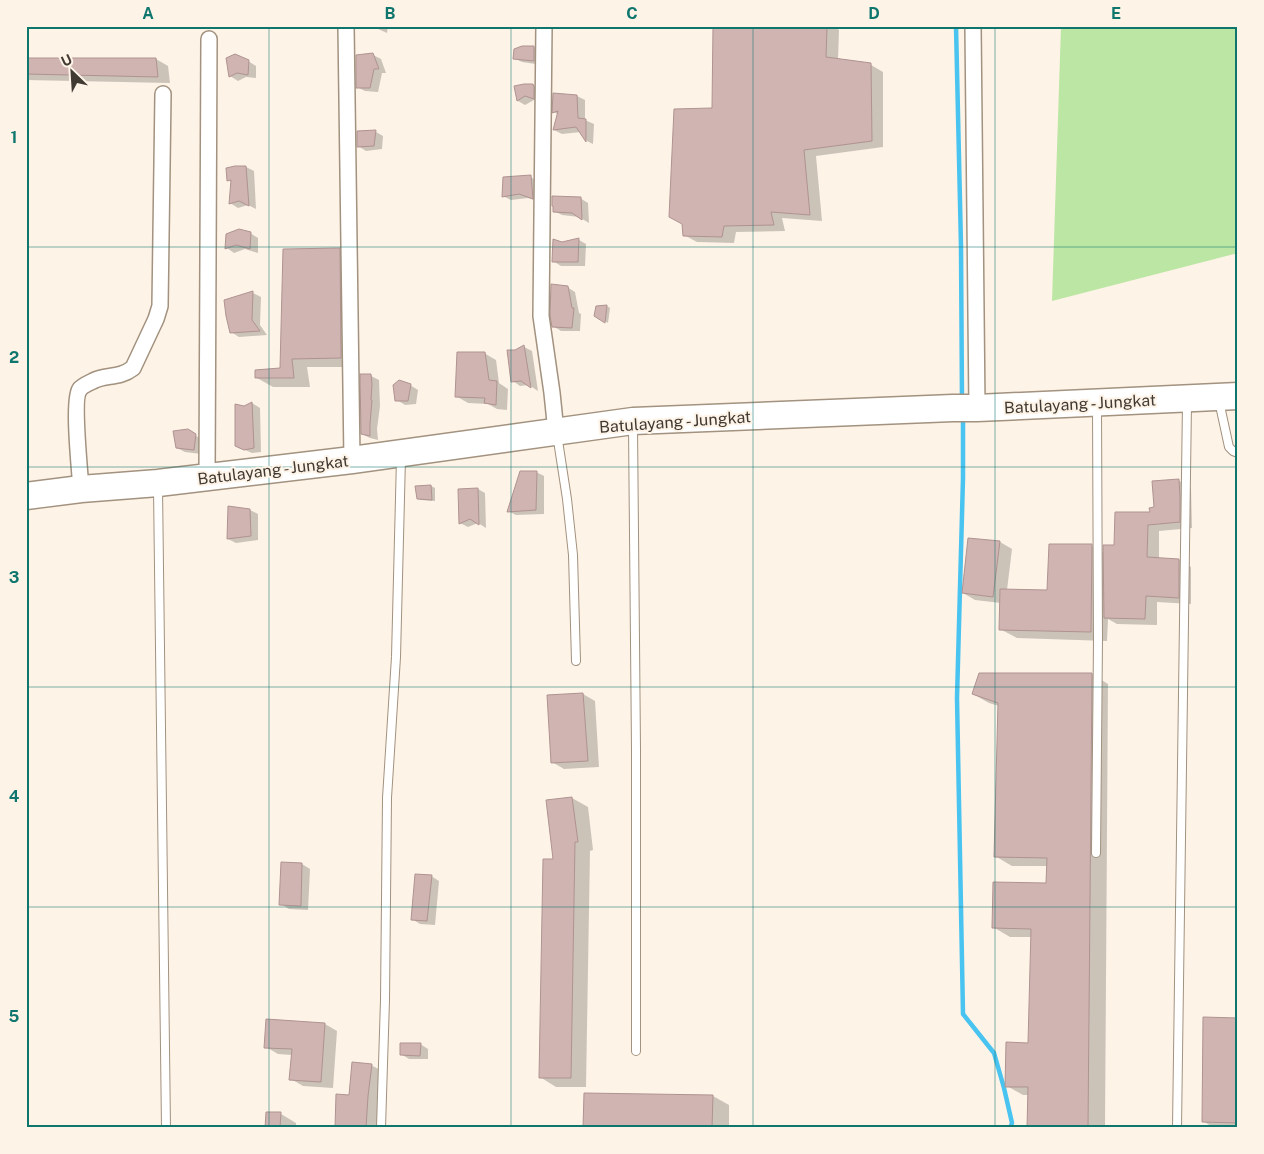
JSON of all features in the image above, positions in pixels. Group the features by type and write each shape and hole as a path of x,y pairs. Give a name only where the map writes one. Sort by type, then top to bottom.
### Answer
{"highway":[{"name":"Batulayang - Jungkat","path":"26,496 81,489 158,484 207,478 633,421 1228,396"}],"street":[{"path":"346,26 352,460"},
{"path":"544,26 541,316 556,432"},
{"path":"967,408 973,26"},
{"path":"207,478 209,39"},
{"path":"81,489 76,413 76,399 80,389 95,380 126,374 133,368 156,319 160,306 163,94"}],"lane":[{"path":"1228,396 1229,447 1238,453"},
{"path":"1177,1128 1188,398"},
{"path":"1096,403 1098,640 1096,853"},
{"path":"633,421 636,1051"},
{"path":"556,432 567,499 573,555 576,661"},
{"path":"381,1128 385,1000 387,798 396,656 402,453"},
{"path":"158,484 166,1128"}],"green space":[{"path":"1061,26 1238,26 1238,253 1052,301"}],"building":[{"path":"713,26 827,26 826,57 871,63 872,141 804,150 810,215 771,212 774,225 724,226 722,237 683,236 682,224 669,217 674,109 712,108"},
{"path":"522,46 534,46 534,61 513,59 514,49"},
{"path":"373,53 379,69 374,69 370,88 356,88 356,55"},
{"path":"235,54 249,60 248,75 237,73 229,77 226,58"},
{"path":"26,58 156,58 158,77 26,74"},
{"path":"533,84 534,99 525,96 517,101 514,86"},
{"path":"553,93 577,95 578,118 586,119 586,142 576,127 553,130 558,111 552,113"},
{"path":"376,130 374,146 357,147 357,131"},
{"path":"246,166 249,206 239,201 229,204 231,180 227,181 226,168"},
{"path":"531,175 533,199 519,194 502,197 503,177"},
{"path":"552,196 581,197 582,220 572,213 553,212"},
{"path":"239,229 251,232 250,249 236,245 225,249 226,234"},
{"path":"579,238 578,262 552,262 553,239 562,242"},
{"path":"340,248 341,358 292,359 294,378 255,378 255,370 280,368 283,249"},
{"path":"551,284 568,286 572,308 574,308 572,328 552,327 550,315"},
{"path":"253,291 252,320 260,331 230,333 224,300"},
{"path":"607,305 605,323 594,316 596,306"},
{"path":"524,345 531,388 521,381 511,382 507,350 515,350"},
{"path":"457,352 485,352 489,380 497,381 496,405 484,403 485,398 455,397"},
{"path":"360,374 371,374 370,436 361,434"},
{"path":"399,380 411,384 408,401 395,401 393,385"},
{"path":"252,402 254,448 244,450 235,446 235,404 244,406"},
{"path":"188,429 196,434 194,450 176,448 173,431"},
{"path":"520,471 537,471 536,510 507,512"},
{"path":"1179,479 1180,522 1148,525 1147,557 1179,559 1179,598 1146,596 1145,619 1104,618 1103,545 1114,545 1115,512 1150,512 1149,508 1154,507 1152,481"},
{"path":"431,485 432,500 417,499 415,486"},
{"path":"478,488 479,525 470,519 459,524 458,489"},
{"path":"228,506 250,509 251,536 227,539"},
{"path":"968,538 1000,541 993,597 962,593"},
{"path":"1049,544 1092,544 1091,632 999,630 1000,589 1047,590"},
{"path":"979,673 1092,673 1088,1128 1027,1128 1028,1087 1005,1087 1006,1042 1028,1043 1031,929 992,928 993,882 1046,883 1047,858 994,857 998,703 972,694"},
{"path":"583,693 588,761 551,763 547,695"},
{"path":"572,797 578,842 575,842 571,1078 539,1078 543,859 553,859 546,800"},
{"path":"281,862 302,863 301,906 279,905"},
{"path":"415,874 432,875 427,921 411,920"},
{"path":"1203,1017 1238,1018 1238,1123 1202,1122"},
{"path":"266,1019 325,1023 321,1082 289,1080 292,1049 264,1048"},
{"path":"400,1043 421,1043 420,1056 400,1055"},
{"path":"352,1062 372,1064 366,1128 335,1128 336,1094 349,1095"},
{"path":"584,1093 713,1095 712,1128 583,1128"},
{"path":"266,1112 281,1112 280,1128 265,1128"}],"waterway":[{"path":"956,26 962,400"},
{"path":"963,415 957,698 963,1014 994,1053 1012,1123 1010,1128"}]}
